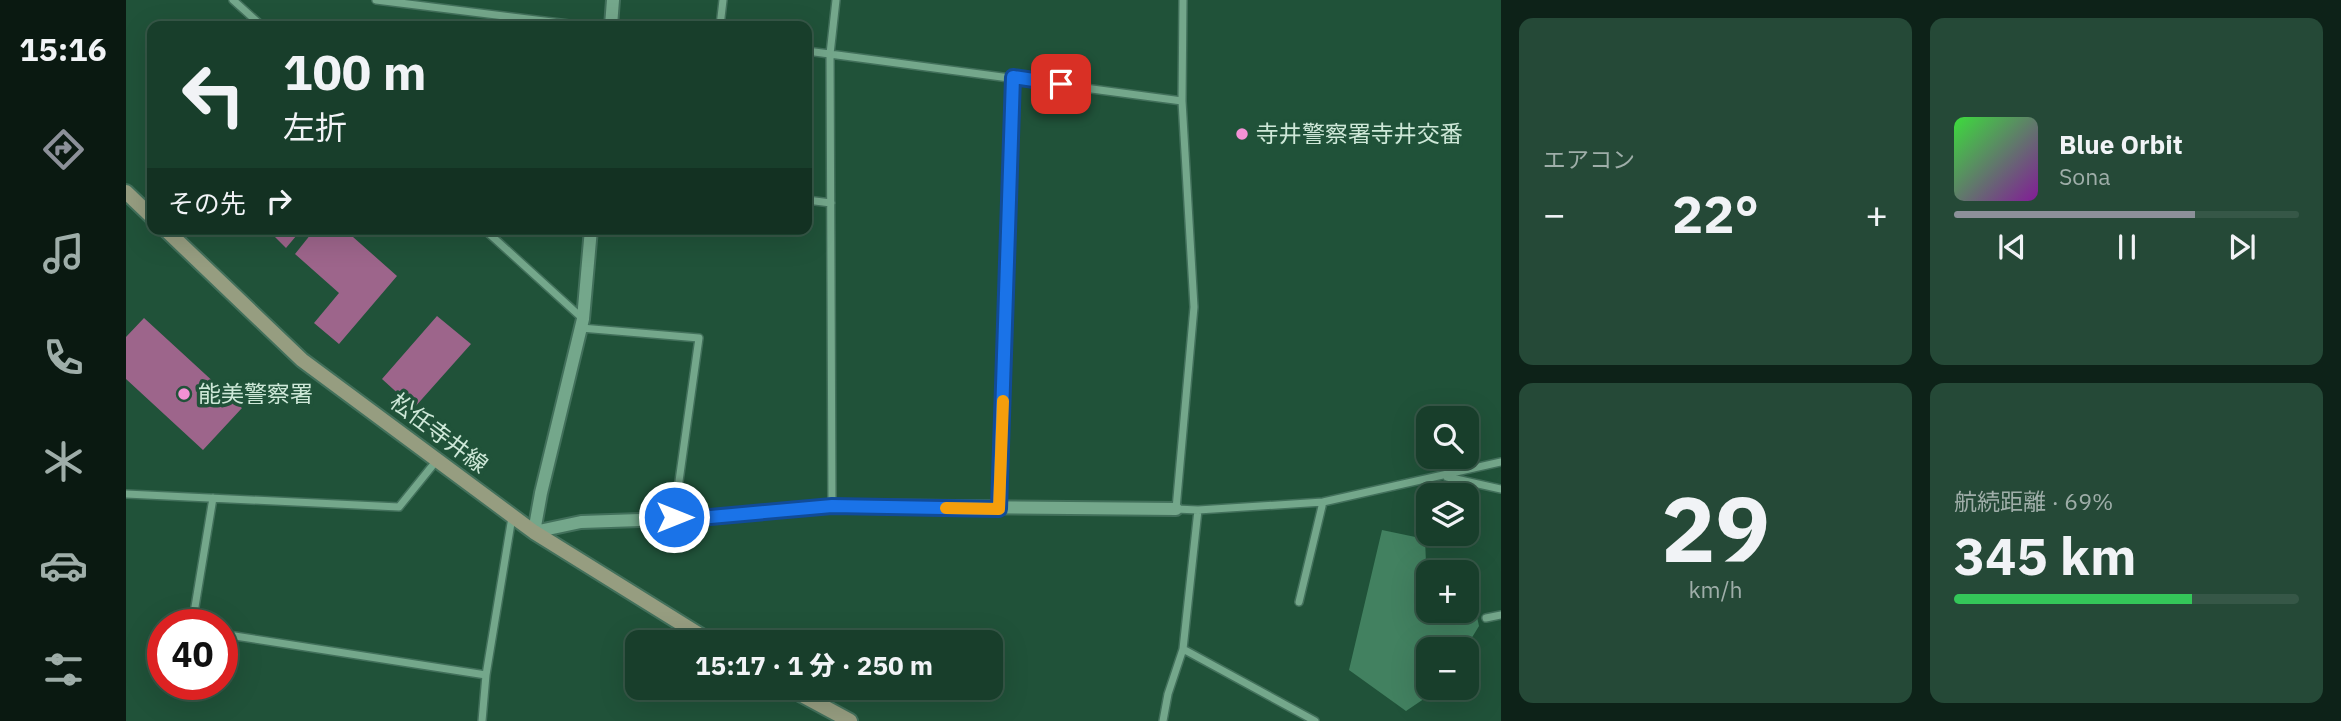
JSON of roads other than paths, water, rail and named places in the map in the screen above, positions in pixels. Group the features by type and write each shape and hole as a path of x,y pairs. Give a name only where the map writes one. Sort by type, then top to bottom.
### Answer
{"main road":[{"path":"126,192 147,212"},
{"name":"松任寺井線","path":"171,235 302,360 534,532 692,630"},
{"path":"811,700 850,721"}],"street":[{"path":"233,0 256,21"},
{"path":"376,0 545,21"},
{"path":"612,21 614,0"},
{"path":"721,21 723,0"},
{"path":"832,506 830,54 836,0"},
{"path":"1176,509 1194,307 1182,101 1182,0"},
{"path":"812,52 1182,101"},
{"path":"999,509 1013,77"},
{"path":"812,201 831,203"},
{"path":"490,235 582,323 699,338 674,517"},
{"path":"590,235 582,323 534,532 581,522 699,518 832,506 1198,510 1323,502 1501,463"},
{"path":"126,494 399,507 437,460"},
{"path":"1443,476 1501,489"},
{"path":"195,609 213,498"},
{"path":"1299,602 1323,502"},
{"path":"1163,721 1168,694 1183,649 1198,510"},
{"path":"482,721 486,675 513,516"},
{"path":"1486,618 1501,615"},
{"path":"238,636 486,675"},
{"path":"1183,649 1315,721"}],"place":[{"name":"寺井警察署寺井交番","path":"1242,134"},
{"name":"能美警察署","path":"184,394"}]}
